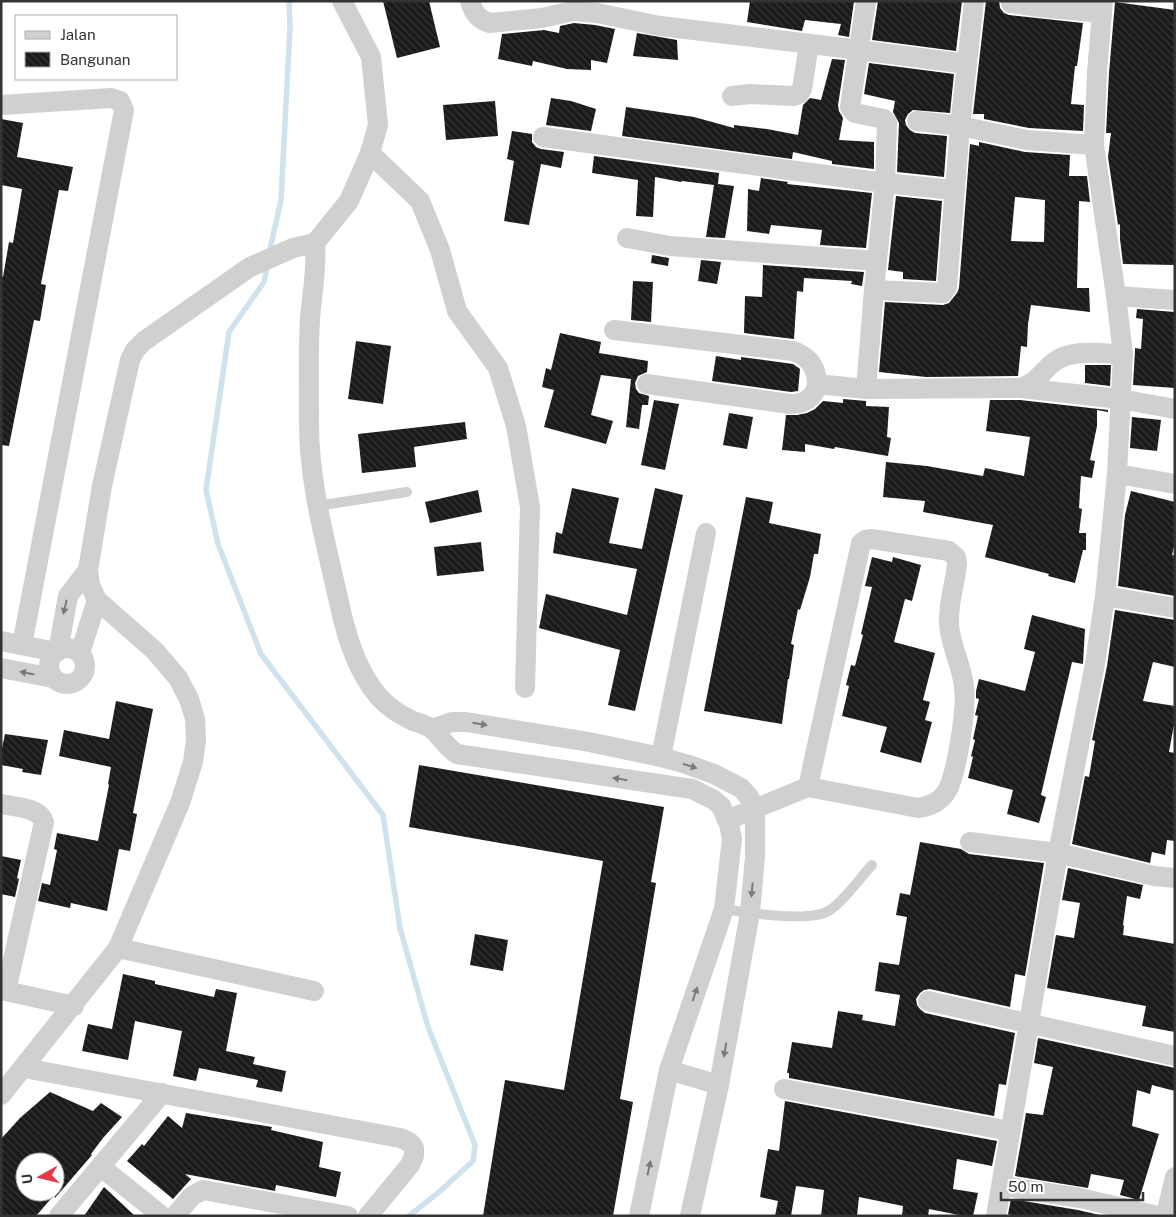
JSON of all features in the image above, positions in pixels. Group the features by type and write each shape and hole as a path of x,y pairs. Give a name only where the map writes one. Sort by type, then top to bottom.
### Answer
{"street":[{"path":"1,1095 74,1006 118,948 180,804 193,762 196,719 189,699 178,678 155,651 96,600 90,585 88,570 102,486 127,370 135,350 144,341 250,267 294,248 315,243 349,201 370,153 378,125 371,57 342,1"},
{"path":"470,1 473,12 484,21 490,23 542,18 572,11 597,13 660,26 966,64"},
{"path":"866,1 850,107 855,113 884,120 887,124 884,183 866,389"},
{"path":"874,290 944,292 947,287 960,126 974,1"},
{"path":"996,1216 1058,853 1095,664 1105,596 1117,474 1123,354 1094,145 1102,7 1039,7 1011,3"},
{"path":"732,96 750,94 793,96 799,94 802,89 809,44"},
{"path":"1,105 111,98 120,101 124,110 22,645"},
{"path":"917,121 960,126 1027,140 1094,145"},
{"path":"543,137 884,183 954,190"},
{"path":"370,153 420,201 440,250 458,312 498,368 516,426 530,507 525,688"},
{"path":"627,238 670,246 877,261"},
{"path":"315,243 317,264 310,318 309,419 312,472 317,506 342,618 356,659 368,682 378,696 391,708 410,720 432,729 457,754 692,789 714,800 721,806 727,820 732,838 724,909 669,1070 640,1216"},
{"path":"1116,296 1175,300"},
{"path":"614,330 794,351 800,353 811,362 816,372 817,384 814,394 810,399 796,404 647,384"},
{"path":"1020,388 1032,383 1049,366 1064,356 1074,354 1123,354"},
{"path":"817,384 866,389 1020,388 1120,399 1175,409"},
{"path":"1117,474 1175,484"},
{"path":"661,757 706,533"},
{"path":"727,820 808,787 918,808 933,804 947,790 959,748 966,699 949,626 949,613 957,564 956,557 949,551 872,539 861,543 808,787"},
{"path":"53,678 49,666 50,660 57,652 68,596 88,570"},
{"path":"1105,596 1175,608"},
{"path":"80,653 96,600"},
{"path":"1,640 57,652 69,648 80,653 85,664 85,670 79,680 74,683 63,684 53,678 1,668"},
{"path":"432,729 452,722 466,722 589,742 661,757 706,771 731,782 741,788 749,797 755,809 755,857 750,913 719,1085 690,1216"},
{"path":"1,804 37,812 43,817 44,822 4,990 74,1006"},
{"path":"970,842 1058,853 1154,876 1175,878"},
{"path":"118,948 314,991"},
{"path":"928,1001 1175,1056"},
{"path":"24,1068 406,1140 414,1148 412,1161 368,1216"},
{"path":"669,1070 719,1085"},
{"path":"784,1089 1010,1131"},
{"path":"59,1216 162,1093"},
{"path":"101,1167 162,1216"},
{"path":"1002,1186 1163,1211 1175,1177"},
{"path":"176,1216 192,1196 203,1190 287,1210 348,1216"}],"lane":[{"path":"317,506 407,492"},
{"path":"724,909 750,913 809,916 830,911 872,865"}],"building":[{"path":"383,1 429,1 440,47 397,58"},
{"path":"750,1 854,1 849,37 838,35 841,24 805,20 802,31 747,22"},
{"path":"878,1 962,1 956,51 872,40"},
{"path":"986,1 999,1 1000,8 1009,15 1083,23 1077,66 1075,66 1071,104 1084,105 1083,131 1029,128 984,119 984,114 973,114"},
{"path":"1115,2 1175,10 1175,265 1123,264 1120,224 1118,225 1108,157 1111,133 1106,133"},
{"path":"574,23 615,29 607,63 591,60 591,70 567,69 533,61 532,66 498,59 502,34 544,30 559,33 560,26"},
{"path":"637,33 677,40 678,60 633,56"},
{"path":"832,59 845,60 838,105 843,118 839,140 874,142 874,169 832,164 832,161 793,152 792,159 622,136 626,107 694,117 734,128 734,125 798,135 803,105 810,98 821,100"},
{"path":"869,63 954,74 950,113 913,110 905,120 906,125 915,133 947,136 944,177 897,172 899,123 893,112 895,101 864,94"},
{"path":"551,98 571,101 596,109 591,131 546,125"},
{"path":"495,101 498,136 446,140 443,105"},
{"path":"1,119 23,123 17,157 73,167 68,191 59,190 41,284 46,285 40,321 34,320 9,446 1,445 1,276 3,277 9,242 13,243 22,189 1,185"},
{"path":"512,131 532,134 532,142 536,147 564,152 561,168 541,164 529,225 504,221 514,161 507,159"},
{"path":"979,142 1025,152 1070,155 1069,176 1087,176 1090,202 1079,201 1077,288 1089,288 1090,312 1031,305 1027,347 1021,346 1018,376 926,377 879,372 885,302 943,305 949,303 957,293 959,288 970,144 979,146","holes":["1015,197 1045,200 1044,242 1011,241"]},
{"path":"594,156 719,173 718,184 734,186 725,238 706,237 714,185 655,177 653,217 636,216 638,180 592,173"},
{"path":"761,178 788,182 787,184 872,193 866,248 820,245 822,230 771,225 769,234 747,231 748,189 759,191"},
{"path":"896,196 942,201 936,281 903,279 903,272 888,270"},
{"path":"652,255 669,258 668,266 651,263"},
{"path":"701,260 721,262 717,284 698,281"},
{"path":"763,265 864,272 862,286 851,284 852,281 804,278 803,292 797,291 794,339 744,333 745,296 762,297"},
{"path":"633,281 653,282 651,322 631,320"},
{"path":"1137,309 1175,312 1175,388 1133,385 1135,348 1141,349 1143,319 1136,318"},
{"path":"560,333 601,342 599,353 648,361 647,372 638,376 635,383 639,393 649,396 648,405 642,405 639,429 626,427 631,379 601,375 591,415 613,421 606,444 544,427 554,390 542,387 546,368 551,370"},
{"path":"356,341 391,346 383,404 348,399"},
{"path":"716,356 741,360 741,357 793,364 800,369 798,391 791,392 712,381"},
{"path":"1085,365 1111,365 1110,386 1085,383"},
{"path":"843,399 866,401 866,406 889,407 887,437 891,438 888,456 805,444 805,452 782,450 786,415 807,413 815,409 823,401 843,403"},
{"path":"654,400 679,404 665,470 641,465"},
{"path":"990,400 1020,400 1108,410 1108,412 1097,410 1097,426 1090,460 1095,461 1092,478 1081,476 1079,508 1082,509 1079,533 1086,533 1086,550 1083,550 1075,583 985,557 993,525 923,512 925,501 883,497 886,462 927,466 983,476 985,468 1024,476 1030,437 986,431"},
{"path":"729,413 753,417 747,449 723,445"},
{"path":"1132,417 1161,420 1157,451 1130,448"},
{"path":"465,422 467,439 414,447 416,467 362,473 358,434"},
{"path":"572,488 619,498 609,543 642,549 655,488 683,495 635,711 608,705 620,650 539,628 546,594 627,615 637,569 553,553 556,532 562,534"},
{"path":"478,490 482,512 430,523 425,502"},
{"path":"1131,491 1175,502 1175,542 1172,555 1175,556 1175,596 1118,586 1125,515"},
{"path":"746,497 773,502 769,523 821,534 818,554 814,554 810,577 800,610 798,609 791,644 794,645 782,724 704,711"},
{"path":"481,542 484,571 437,576 434,547"},
{"path":"872,557 892,562 893,557 921,565 912,601 905,599 894,642 935,653 923,700 930,702 925,720 932,722 921,763 880,752 887,727 842,716 849,686 846,685 851,665 855,666 863,635 861,634 872,587 865,586"},
{"path":"1115,610 1175,620 1175,667 1153,662 1143,701 1175,706 1175,719 1169,752 1175,753 1175,841 1167,840 1165,855 1152,852 1150,863 1072,844 1085,776 1089,777 1095,741 1092,740 1107,666"},
{"path":"1032,615 1085,629 1083,664 1072,662 1041,795 1046,797 1039,823 1007,814 1013,790 968,778 973,757 971,756 975,740 973,739 978,716 975,715 979,699 976,698 976,691 979,679 1025,691 1035,652 1024,649"},
{"path":"116,701 153,709 133,813 137,814 130,851 119,849 107,911 71,903 70,908 38,901 42,883 50,885 57,850 54,849 57,833 98,841 109,785 111,767 59,756 64,730 109,739"},
{"path":"5,734 48,740 41,775 22,772 23,769 1,765 1,753"},
{"path":"419,765 664,807 651,882 656,883 620,1099 633,1102 613,1216 483,1216 505,1080 564,1090 603,861 409,827"},
{"path":"920,842 961,849 969,854 1044,863 1025,976 1015,974 1010,1007 930,989 924,990 916,999 917,1005 925,1013 1015,1033 1006,1085 999,1084 994,1116 789,1078 789,1073 787,1073 792,1042 832,1048 838,1011 863,1015 862,1020 895,1026 900,995 875,991 879,962 899,965 907,917 896,915 900,893 910,895"},
{"path":"1,856 21,860 15,897 1,894"},
{"path":"1068,868 1143,885 1140,899 1127,896 1123,935 1175,944 1175,1032 1142,1026 1146,1006 1047,988 1056,935 1074,938 1080,903 1062,900"},
{"path":"475,934 508,940 503,971 470,965"},
{"path":"123,974 155,981 155,984 214,997 216,989 237,993 226,1051 255,1057 253,1064 286,1071 282,1092 256,1087 258,1080 199,1068 196,1081 173,1076 182,1031 135,1021 128,1060 82,1051 88,1024 112,1029"},
{"path":"1038,1038 1175,1068 1175,1091 1152,1085 1150,1094 1137,1090 1132,1126 1159,1134 1139,1200 1120,1195 1124,1180 1091,1174 1088,1188 1015,1176 1026,1113 1043,1115 1053,1067 1034,1063"},
{"path":"50,1092 93,1111 101,1103 122,1117 65,1186 65,1152 15,1152 15,1202 48,1202 36,1216 1,1216 1,1139 20,1118"},
{"path":"785,1101 997,1141 992,1166 957,1159 953,1189 978,1193 973,1216 929,1209 928,1216 902,1216 903,1206 859,1197 857,1216 821,1216 824,1190 796,1186 791,1216 775,1216 778,1201 760,1197 768,1149 779,1151"},
{"path":"186,1113 272,1127 271,1130 323,1142 319,1167 341,1172 336,1197 276,1185 275,1191 185,1174 191,1179 173,1199 127,1161 142,1144 144,1146 168,1116 182,1128"},
{"path":"104,1187 135,1216 84,1216"},
{"path":"1011,1199 1104,1216 1013,1216 1008,1214"}],"waterway":[{"path":"269,254 281,200 290,27 289,1"},
{"path":"267,266 264,282 229,332 206,490 218,544 261,654 383,815 400,928 428,1027 475,1145 473,1161 409,1216"}]}
